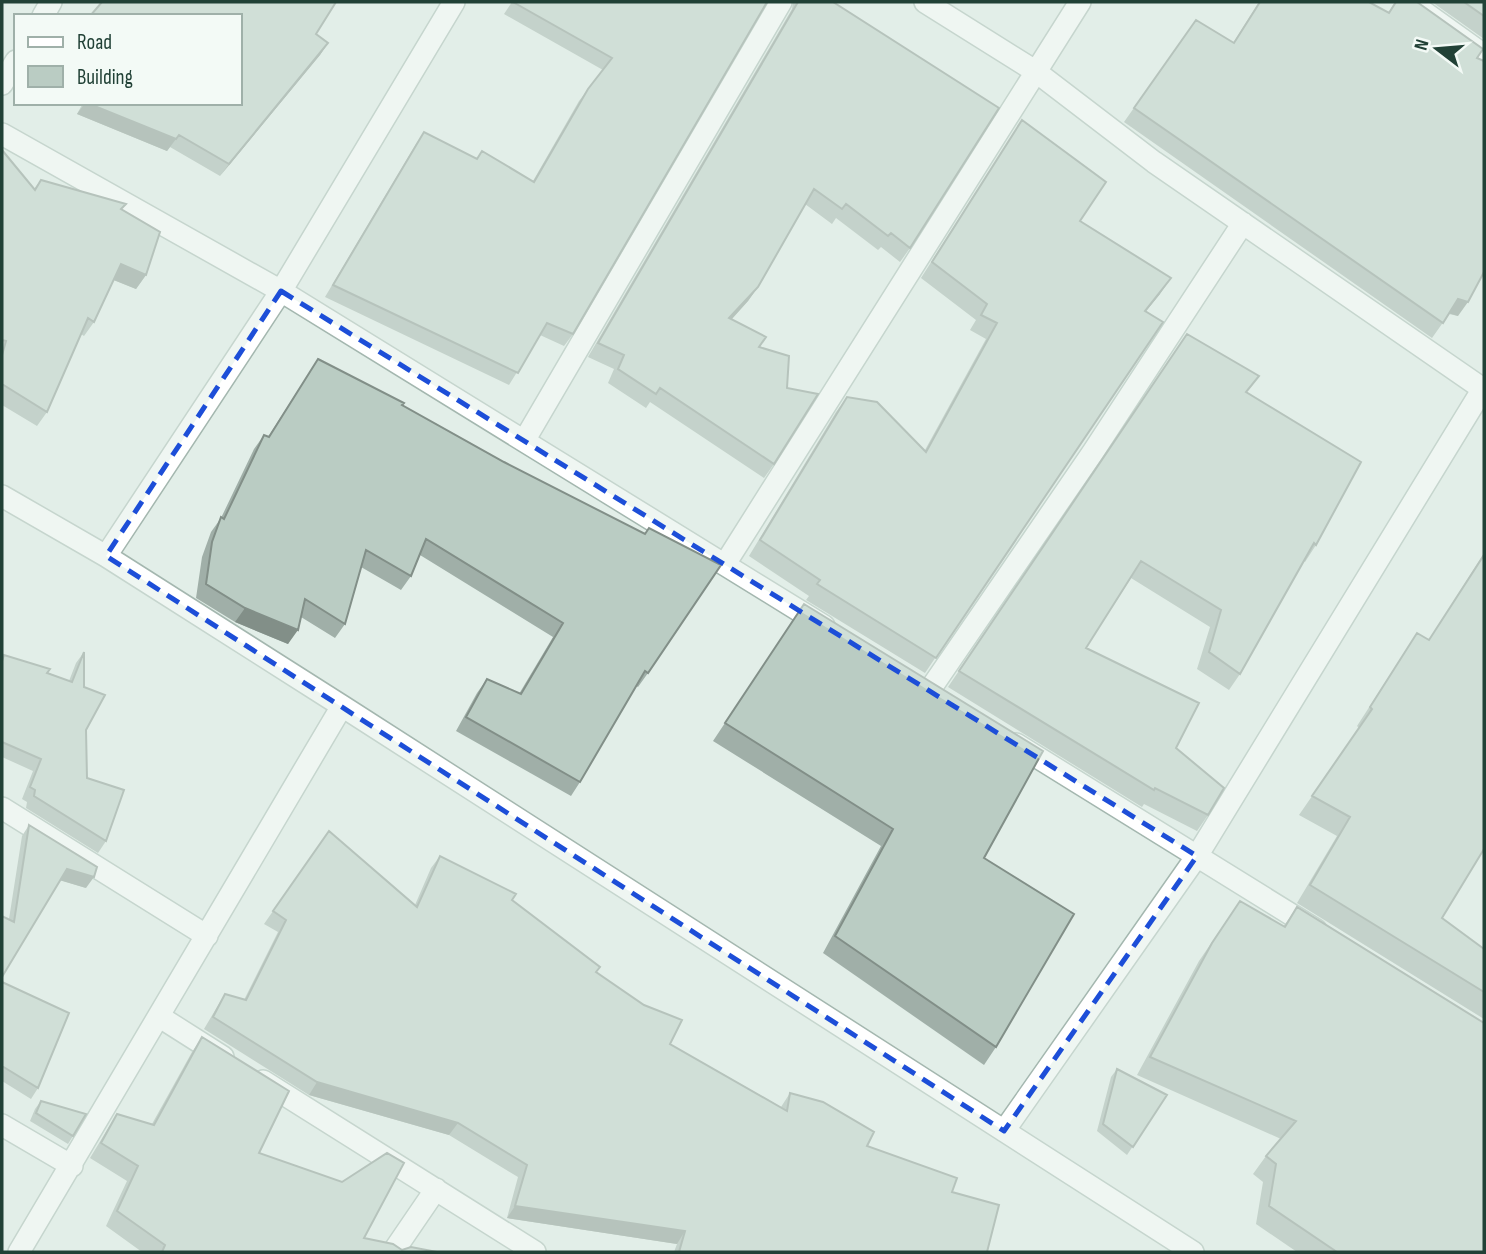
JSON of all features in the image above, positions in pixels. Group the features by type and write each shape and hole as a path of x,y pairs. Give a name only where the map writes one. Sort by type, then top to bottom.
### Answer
{"street":[{"path":"106,556 281,291 454,2"},
{"path":"524,441 781,2"},
{"path":"925,2 1035,71 1154,162 1484,388 1197,856 1004,1131"},
{"path":"725,565 1080,2"},
{"path":"1410,2 1484,55"},
{"path":"2,84 14,64"},
{"path":"2,134 281,291 838,635"},
{"path":"929,691 1093,452 1243,223"},
{"path":"2,496 106,556 1193,1252"},
{"path":"906,677 952,705"},
{"path":"19,1252 342,706"},
{"path":"999,734 1336,942"},
{"path":"2,808 207,936"},
{"path":"160,1017 535,1252"},
{"path":"2,1125 72,1166"},
{"path":"393,1252 436,1189"}],"highlighted area":[{"path":"281,291 1197,856 1004,1131 106,556"}],"building":[{"path":"102,2 336,2 316,34 328,43 229,164 179,135 176,139 92,105 242,105 242,14 92,14"},
{"path":"513,2 767,2 573,334 547,323 518,373 333,285 424,132 477,159 482,151 534,182 588,89 612,58"},
{"path":"798,2 833,2 999,108 910,248 891,233 888,236 846,204 842,209 814,189 758,287 729,318 766,337 759,347 789,356 787,388 818,394 774,464 660,388 656,394 618,369 624,355 598,343"},
{"path":"1260,2 1369,2 1389,13 1396,2 1417,2 1483,49 1477,58 1484,61 1484,272 1468,302 1458,299 1443,323 1134,108 1196,20 1234,43"},
{"path":"1464,2 1484,2 1484,16"},
{"path":"1022,120 1106,182 1080,221 1171,278 1145,311 1163,322 936,658 817,584 820,580 760,540 847,397 877,402 926,452 997,323 981,315 987,304 932,262"},
{"path":"2,150 35,190 41,180 126,204 121,209 160,232 146,275 121,264 94,322 88,318 47,412 2,384 2,355 6,341 2,340"},
{"path":"1187,334 1259,376 1246,392 1361,462 1240,674 1209,652 1221,610 1141,561 1086,648 1199,703 1176,748 1224,788 1208,815 1155,788 1154,790 959,671"},
{"path":"318,359 404,403 402,405 504,462 645,534 649,528 721,565 648,673 645,671 580,782 466,717 487,679 521,694 563,623 426,539 411,576 366,550 345,624 305,599 298,630 245,608 206,584 212,542 221,517 224,519 264,435 269,437"},
{"path":"1484,555 1484,849 1442,918 1484,949 1484,992 1310,885 1350,817 1312,796 1372,709 1370,707 1417,633 1429,640"},
{"path":"804,604 1043,751 984,858 1074,914 996,1047 835,936 893,829 725,723"},
{"path":"84,652 84,687 105,695 86,730 87,778 124,790 106,841 34,796 35,790 30,787 41,759 2,742 4,655 50,669 47,673 72,682"},
{"path":"29,825 97,867 94,877 67,869 2,977 2,916 14,922"},
{"path":"329,831 417,907 440,856 516,894 512,900 600,967 596,972 644,1005 682,1020 670,1044 787,1111 790,1093 823,1102 874,1132 867,1146 957,1178 952,1192 999,1205 987,1252 679,1252 685,1231 515,1206 527,1165 458,1123 317,1082 213,1017 225,994 246,1000 286,920 273,911"},
{"path":"1240,901 1285,927 1297,907 1484,1023 1484,1252 1337,1252 1269,1206 1276,1164 1266,1156 1296,1121 1150,1057 1212,943"},
{"path":"2,982 69,1013 38,1088 2,1066"},
{"path":"202,1037 289,1091 259,1153 342,1182 387,1153 404,1163 364,1238 393,1244 402,1250 411,1247 437,1252 162,1252 165,1245 117,1211 138,1166 101,1143 117,1114 154,1125"},
{"path":"1117,1069 1167,1095 1133,1147 1103,1124"},
{"path":"41,1101 86,1114 73,1136 36,1113"}]}
